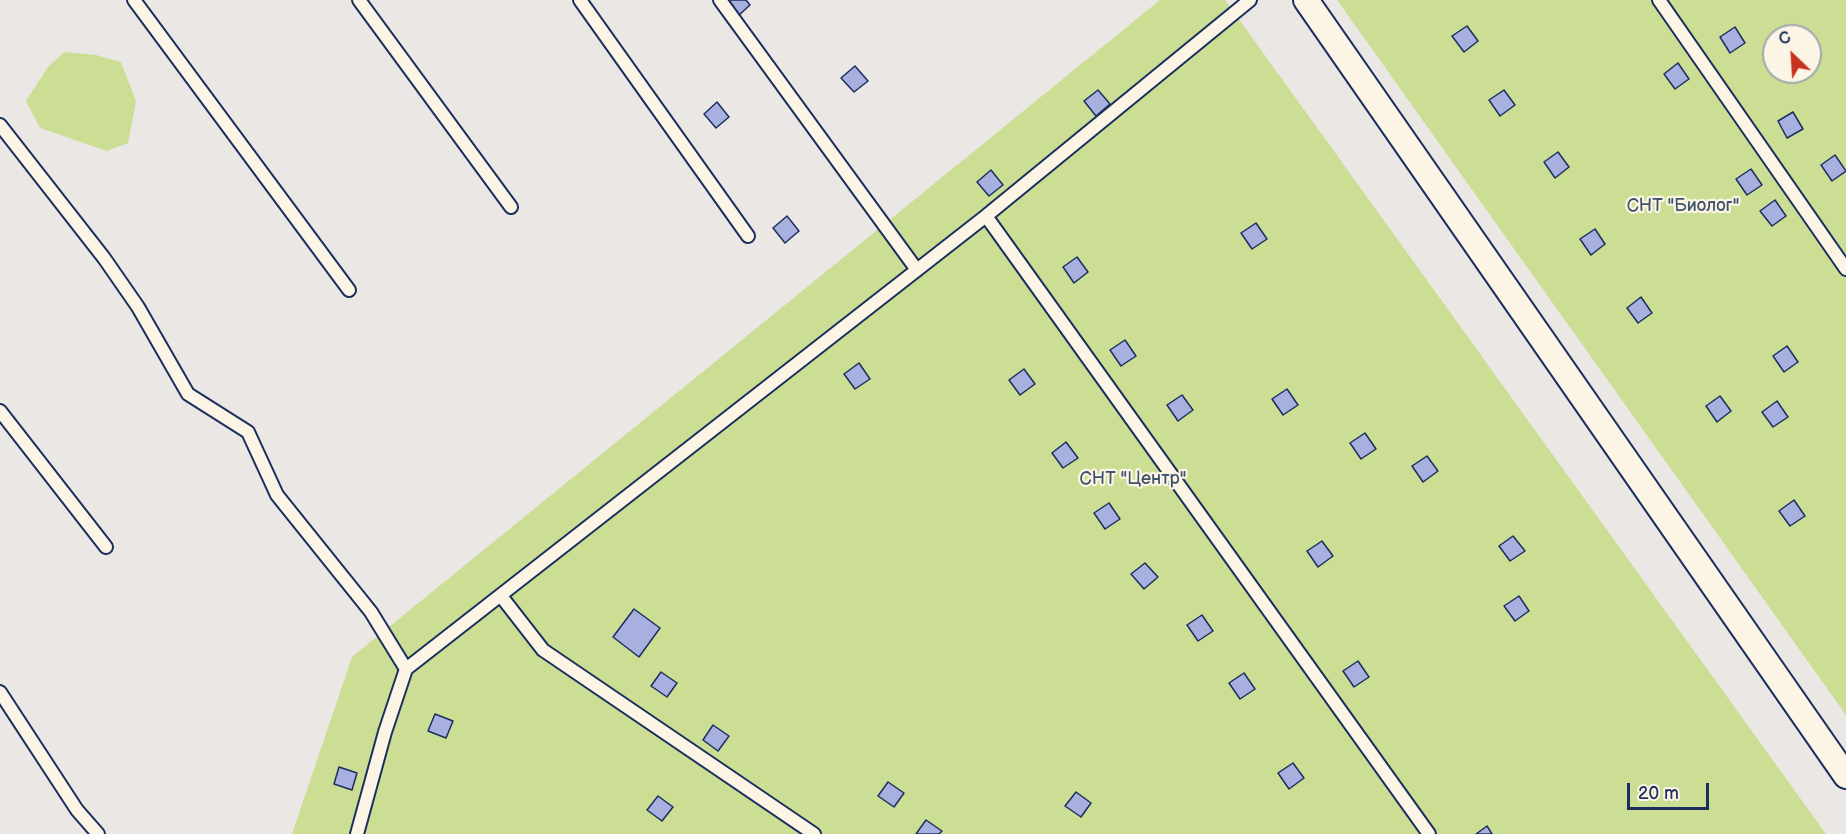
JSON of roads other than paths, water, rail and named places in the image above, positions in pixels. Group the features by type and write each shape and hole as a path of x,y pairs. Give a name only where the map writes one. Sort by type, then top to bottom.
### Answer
{"street":[{"path":"1306,0 1846,776"}],"lane":[{"path":"134,0 348,290"},
{"path":"358,0 512,207"},
{"path":"580,0 748,236"},
{"path":"720,0 917,270"},
{"path":"357,834 385,732 406,669 986,216 1250,0"},
{"path":"1659,0 1846,269"},
{"path":"0,125 125,287 188,394 248,432 277,495 371,612 406,669"},
{"path":"986,216 1429,834"},
{"path":"0,411 106,547"},
{"path":"501,596 543,650 814,834"},
{"path":"0,692 77,810 98,834"}],"park label":[{"name":"СНТ \"Биолог\"","path":"1683,206"},
{"name":"СНТ \"Центр\"","path":"1133,479"}]}
